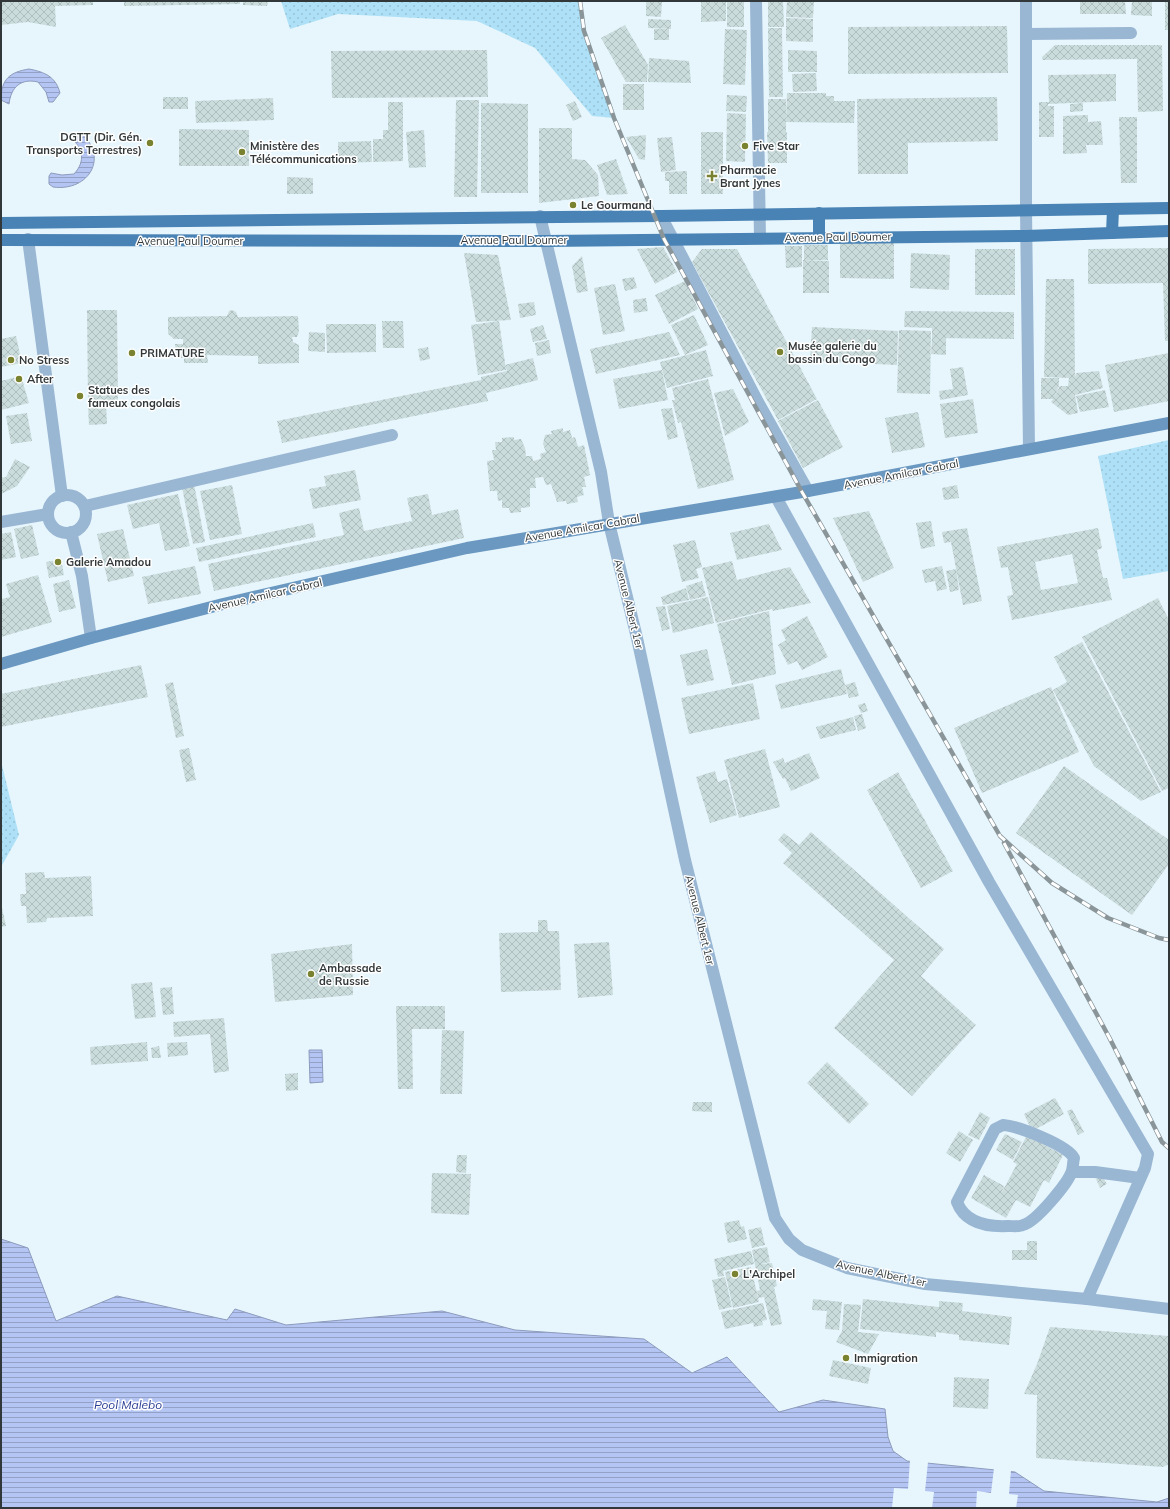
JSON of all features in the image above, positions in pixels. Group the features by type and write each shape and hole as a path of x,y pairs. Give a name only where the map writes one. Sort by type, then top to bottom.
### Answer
{"main road":[{"name":"Avenue Paul Doumer","path":"1,223 540,216 660,216 1169,208"},
{"path":"1112,233 1113,209"},
{"path":"819,213 819,237"},
{"path":"235,220 235,241"},
{"name":"Avenue Paul Doumer","path":"1,240 545,240 1026,236 1169,231"},
{"name":"Avenue Amilcar Cabral","path":"1,664 91,638 223,604 467,548 609,523 808,491 1169,423"}],"street":[{"path":"756,1 760,238"},
{"path":"1026,1 1026,236 1029,449"},
{"path":"1026,34 1131,33"},
{"name":"Avenue Albert 1er","path":"540,216 601,472 609,523 637,638 685,860 775,1218 789,1239 802,1250 847,1268 924,1284 1087,1299 1169,1309"},
{"path":"660,216 758,402 808,491"},
{"path":"28,239 62,496"},
{"path":"85,506 392,435"},
{"path":"62,496 74,496 85,506 85,521 81,527 71,532 60,532 49,522 49,507 53,500 62,496"},
{"path":"776,496 989,882 1148,1154 1145,1168 1087,1299"},
{"path":"1,522 48,514"},
{"path":"71,532 82,576 91,638"},
{"path":"1003,1125 1014,1126 1067,1151 1074,1158 1072,1172 1042,1212 1023,1226 991,1227 970,1219 960,1211 957,1202 995,1129 1003,1125"},
{"path":"1072,1172 1140,1178"}],"shaded area":[{"path":"281,1 580,1 584,31 614,118 592,116 535,48 477,21 338,14 290,29"},
{"path":"1169,440 1169,571 1123,579 1098,456"},
{"path":"1,761 19,835 1,867"}],"water":[{"path":"29,69 49,76 56,83 60,93 53,102 49,102 46,92 38,82 32,81 27,81 18,85 12,93 9,104 1,100 1,93 8,78 17,72"},
{"path":"79,132 88,141 93,151 94,161 92,170 86,178 77,184 66,187 53,187 49,184 49,176 51,173 62,175 74,174 78,169 81,159 80,150 70,137"},
{"path":"309,1050 322,1050 323,1082 310,1083"},
{"name":"Pool Malebo","path":"1,1239 28,1248 56,1321 117,1296 227,1320 235,1309 286,1325 442,1311 515,1330 644,1339 692,1373 727,1357 779,1412 823,1400 885,1409 888,1437 893,1451 907,1461 1015,1472 1044,1491 1157,1502 1169,1498 1169,1508 1,1508"}],"pier":[{"path":"910,1460 928,1462 925,1491 934,1492 932,1508 892,1508 894,1488 908,1489"},
{"path":"994,1468 1011,1470 1009,1494 1018,1495 1016,1508 976,1508 977,1491 991,1493"}],"building":[{"path":"1,1 93,1 93,5 55,6 56,27 28,22 1,25"},
{"path":"124,1 240,1 240,4 124,6"},
{"path":"243,1 268,1 267,6 243,5"},
{"path":"646,1 662,1 661,17 646,16"},
{"path":"701,1 726,1 726,21 701,22"},
{"path":"727,1 744,1 744,27 727,27"},
{"path":"768,1 783,1 784,27 768,27"},
{"path":"787,1 814,1 813,18 786,17"},
{"path":"1080,1 1125,1 1126,14 1080,14"},
{"path":"1132,1 1152,1 1152,16 1131,15"},
{"path":"1165,1 1169,1 1169,30 1165,30"},
{"path":"786,18 813,19 813,42 786,41"},
{"path":"648,19 671,20 671,29 648,28"},
{"path":"625,25 648,65 647,82 626,82 601,38"},
{"path":"1007,26 1008,73 848,74 848,27"},
{"path":"768,28 782,28 783,97 769,97"},
{"path":"654,29 669,29 669,40 654,40"},
{"path":"725,29 747,30 745,85 723,84"},
{"path":"1055,45 1162,45 1163,111 1138,112 1137,59 1043,60 1042,57"},
{"path":"487,50 488,97 332,98 331,51"},
{"path":"788,50 817,51 817,72 788,72"},
{"path":"649,58 689,61 691,83 648,82"},
{"path":"816,73 817,91 793,92 792,74"},
{"path":"1116,74 1116,101 1048,104 1048,106 1054,106 1054,137 1039,137 1039,102 1049,102 1048,75"},
{"path":"623,84 644,84 644,110 623,110"},
{"path":"787,93 826,93 826,96 834,96 834,101 855,101 854,123 786,122"},
{"path":"727,95 747,96 746,112 726,111"},
{"path":"163,97 188,97 188,109 163,109"},
{"path":"997,97 998,141 908,143 908,174 858,174 857,99"},
{"path":"273,98 274,120 196,123 195,101"},
{"path":"768,99 786,99 786,132 768,132"},
{"path":"456,100 479,100 477,197 454,197"},
{"path":"575,101 582,117 573,121 566,105"},
{"path":"388,102 403,102 403,161 373,162 373,139 383,139 383,130 388,130"},
{"path":"481,103 528,104 528,193 481,193"},
{"path":"1083,103 1083,111 1070,112 1070,104"},
{"path":"727,113 746,114 745,162 726,161"},
{"path":"1088,115 1088,122 1101,121 1103,145 1086,145 1087,153 1063,154 1063,116"},
{"path":"1119,117 1137,117 1137,183 1121,183"},
{"path":"539,128 572,128 572,159 585,160 598,175 599,196 539,203"},
{"path":"179,129 249,130 249,166 179,166"},
{"path":"424,130 426,167 409,168 406,132"},
{"path":"701,132 723,132 723,194 701,194"},
{"path":"767,132 787,132 787,163 768,163"},
{"path":"646,135 645,160 639,159 626,137"},
{"path":"672,137 676,170 661,172 657,138"},
{"path":"371,141 372,162 338,163 338,142"},
{"path":"616,159 628,194 607,195 597,165"},
{"path":"687,171 687,194 669,194 669,181 665,181 665,172"},
{"path":"287,177 313,178 313,194 287,194"},
{"path":"840,243 894,243 894,279 840,278"},
{"path":"804,245 828,245 828,260 804,260"},
{"path":"785,246 802,246 802,267 786,268"},
{"path":"663,247 677,272 655,284 637,249"},
{"path":"1169,248 1169,341 1165,341 1163,283 1088,284 1088,249"},
{"path":"702,249 737,249 817,399 778,420 692,262"},
{"path":"975,249 1015,249 1015,295 975,295"},
{"path":"464,253 498,255 511,320 476,322"},
{"path":"911,253 950,255 949,290 910,288"},
{"path":"582,256 588,291 577,293 572,266"},
{"path":"803,260 829,261 829,293 803,293"},
{"path":"634,277 637,288 625,291 622,279"},
{"path":"1046,279 1074,279 1075,378 1076,373 1099,371 1103,388 1075,395 1078,413 1068,415 1051,402 1053,399 1041,399 1041,378 1059,378 1059,386 1054,397 1060,386 1068,386 1069,378 1044,377"},
{"path":"685,281 698,309 669,324 655,295"},
{"path":"615,284 625,331 603,335 594,288"},
{"path":"646,298 648,311 634,313 633,300"},
{"path":"534,302 536,315 520,318 518,304"},
{"path":"87,310 117,310 118,401 88,401"},
{"path":"232,310 236,312 238,317 298,316 299,331 297,337 292,337 293,342 299,345 299,363 258,364 258,356 207,355 208,363 184,363 184,358 176,358 175,344 183,344 183,339 174,339 168,334 168,317 227,316 229,311"},
{"path":"905,311 1014,312 1014,339 932,338 932,328 904,327"},
{"path":"694,315 708,345 685,355 671,325"},
{"path":"382,321 403,321 404,348 383,348"},
{"path":"499,321 506,370 478,375 471,325"},
{"path":"326,324 376,324 376,352 327,353"},
{"path":"543,325 547,339 533,342 530,329"},
{"path":"812,327 898,331 897,365 810,361"},
{"path":"899,330 931,331 930,394 897,393"},
{"path":"309,332 325,333 325,352 308,351"},
{"path":"669,332 680,355 596,374 590,349"},
{"path":"16,336 22,363 1,367 1,339"},
{"path":"932,338 946,338 946,355 931,354"},
{"path":"549,340 551,353 537,356 535,343"},
{"path":"428,347 430,359 420,361 418,349"},
{"path":"706,350 713,376 667,388 660,362"},
{"path":"1169,353 1169,401 1114,412 1105,365"},
{"path":"533,358 538,380 486,393 488,401 282,443 277,421 481,380 481,377 507,371 505,365"},
{"path":"963,367 968,395 940,400 939,391 953,389 950,369"},
{"path":"662,370 668,400 619,409 613,379"},
{"path":"21,376 29,403 1,410 1,381"},
{"path":"708,379 734,480 698,489 681,422 678,423 672,400 675,400 672,388"},
{"path":"733,389 749,422 725,436 714,393"},
{"path":"1105,390 1109,407 1080,412 1076,396"},
{"path":"973,399 978,433 945,438 940,404"},
{"path":"818,400 843,447 803,468 778,421"},
{"path":"106,405 107,424 89,425 88,406"},
{"path":"672,408 678,437 668,440 661,409"},
{"path":"918,412 925,447 892,453 885,418"},
{"path":"27,413 32,441 11,444 6,416"},
{"path":"563,428 563,432 570,430 572,438 575,437 578,447 584,445 590,475 584,477 586,487 582,487 584,495 577,497 578,502 567,504 566,501 557,502 551,484 546,485 543,477 535,478 536,488 530,488 530,507 521,508 521,512 510,513 509,508 502,508 502,500 498,501 497,491 490,491 487,461 494,460 492,450 496,450 495,442 502,442 502,438 514,437 514,440 521,439 525,448 526,456 532,456 533,461 541,459 540,454 546,452 543,444 545,435 552,434 551,431"},
{"path":"15,459 30,467 17,486 1,494 1,478 6,477"},
{"path":"355,470 361,500 313,509 309,489 326,486 324,476"},
{"path":"194,484 205,542 193,544 182,487"},
{"path":"232,485 242,534 210,540 200,491"},
{"path":"957,485 959,498 944,500 942,488"},
{"path":"178,494 190,546 165,551 159,523 133,529 127,505"},
{"path":"428,494 432,515 458,509 464,538 214,591 208,564 344,535 339,513 359,508 364,531 412,521 407,498"},
{"path":"869,511 894,568 863,582 833,518"},
{"path":"931,521 935,546 921,549 916,523"},
{"path":"313,523 316,537 199,562 196,548"},
{"path":"769,524 782,550 737,560 730,533"},
{"path":"32,525 39,555 21,559 14,529"},
{"path":"967,528 982,601 963,605 951,542 944,543 942,532"},
{"path":"1098,528 1102,548 1097,550 1103,578 1107,578 1112,600 1012,620 1007,596 1013,595 1008,567 1001,568 997,547","holes":["1072,554 1078,583 1041,590 1035,562"]},
{"path":"123,529 134,576 108,582 97,534"},
{"path":"11,532 16,557 1,560 1,534"},
{"path":"695,540 702,567 696,569 699,578 682,582 673,545"},
{"path":"61,559 64,575 49,578 46,562"},
{"path":"732,561 737,580 790,567 811,603 773,611 772,609 716,623 702,568"},
{"path":"195,566 201,594 148,604 142,577"},
{"path":"942,566 947,589 937,591 935,581 925,583 922,570"},
{"path":"956,569 959,590 950,592 946,571"},
{"path":"38,575 52,622 1,637 1,599 10,597 6,584"},
{"path":"69,580 76,608 59,612 53,584"},
{"path":"702,581 706,596 690,600 686,586"},
{"path":"686,588 689,600 663,605 661,597"},
{"path":"708,597 714,623 673,633 667,606"},
{"path":"1158,598 1169,620 1169,788 1162,791 1082,637"},
{"path":"665,606 670,629 662,631 656,607"},
{"path":"769,611 776,674 732,685 717,624"},
{"path":"807,616 828,657 802,670 797,661 788,665 778,645 786,640 781,630"},
{"path":"1082,642 1161,792 1141,801 1094,766 1053,690 1067,682 1054,657"},
{"path":"707,649 714,680 687,686 680,655"},
{"path":"141,665 148,697 1,727 1,694"},
{"path":"841,669 847,694 781,709 775,685"},
{"path":"173,682 184,736 176,738 165,684"},
{"path":"855,682 859,696 849,698 845,685"},
{"path":"753,683 760,719 689,734 681,698"},
{"path":"1051,687 1079,752 982,793 954,728"},
{"path":"865,703 868,711 861,713 858,705"},
{"path":"862,714 866,728 858,731 854,716"},
{"path":"853,717 856,730 820,739 816,727"},
{"path":"189,748 196,780 186,782 179,750"},
{"path":"765,749 780,807 739,818 724,760"},
{"path":"809,753 820,778 791,791 785,778 783,779 773,762 783,758 785,763"},
{"path":"1064,766 1169,840 1169,864 1132,915 1016,833"},
{"path":"715,771 718,782 727,779 737,815 710,823 696,777"},
{"path":"898,772 953,871 921,888 867,790"},
{"path":"811,832 944,949 921,976 976,1025 912,1096 834,1028 894,960 783,863 792,853 778,840 784,833 799,845"},
{"path":"44,872 45,878 91,876 93,916 47,918 46,922 27,923 26,906 21,906 20,894 26,894 25,873"},
{"path":"1,903 6,926 1,927"},
{"path":"538,920 547,920 548,931 559,931 561,990 501,992 499,933 538,932"},
{"path":"609,942 613,995 578,998 574,944"},
{"path":"352,944 353,995 275,1002 271,954"},
{"path":"152,982 156,1017 135,1019 131,984"},
{"path":"172,987 174,1014 163,1015 160,988"},
{"path":"396,1006 445,1006 445,1029 412,1029 413,1089 398,1089"},
{"path":"224,1018 229,1071 214,1073 210,1034 174,1037 173,1022"},
{"path":"442,1030 464,1031 462,1094 440,1094"},
{"path":"147,1042 148,1061 91,1065 90,1047"},
{"path":"187,1042 188,1055 168,1057 167,1043"},
{"path":"159,1046 161,1058 152,1058 151,1048"},
{"path":"827,1062 869,1104 849,1124 807,1083"},
{"path":"298,1073 298,1090 286,1091 285,1074"},
{"path":"1055,1098 1064,1114 1032,1131 1024,1114"},
{"path":"693,1102 712,1102 712,1112 692,1111"},
{"path":"1072,1109 1084,1132 1078,1135 1067,1111"},
{"path":"980,1112 990,1118 979,1140 968,1135"},
{"path":"959,1131 973,1140 960,1162 946,1153"},
{"path":"1005,1134 1022,1142 1013,1160 996,1150"},
{"path":"1027,1135 1063,1155 1049,1183 1044,1180 1030,1207 1016,1200 1006,1218 971,1198 984,1175 1004,1186 1002,1192 1017,1164 1013,1162"},
{"path":"457,1155 467,1155 466,1173 456,1172"},
{"path":"432,1173 471,1174 469,1215 431,1213"},
{"path":"1102,1176 1107,1184 1100,1188 1096,1179"},
{"path":"739,1220 741,1227 744,1226 747,1239 728,1243 724,1223"},
{"path":"761,1227 765,1245 752,1248 748,1230"},
{"path":"1027,1241 1037,1241 1037,1260 1012,1260 1012,1250 1027,1250"},
{"path":"767,1247 770,1262 761,1264 772,1263 777,1286 774,1287 782,1324 771,1326 764,1297 758,1298 757,1291 760,1290 752,1250"},
{"path":"751,1251 754,1264 723,1271 724,1276 718,1277 714,1259"},
{"path":"751,1267 759,1302 733,1308 725,1272"},
{"path":"725,1277 732,1307 719,1310 712,1280"},
{"path":"813,1299 842,1302 839,1330 825,1329 827,1311 812,1310"},
{"path":"863,1299 939,1307 939,1301 963,1303 962,1311 1012,1317 1009,1345 959,1340 959,1335 936,1332 936,1337 860,1329"},
{"path":"763,1303 767,1320 762,1321 763,1325 754,1327 753,1323 725,1329 721,1312"},
{"path":"844,1304 861,1305 858,1332 879,1334 868,1354 836,1342 842,1331"},
{"path":"1050,1327 1169,1336 1169,1464 1163,1467 1036,1458 1037,1395 1024,1394 1037,1364"},
{"path":"833,1360 871,1368 868,1384 829,1376"},
{"path":"954,1377 989,1379 988,1409 953,1407"}],"railway":[{"path":"580,1 584,31 614,118 664,239 802,492 1000,836 1052,883 1108,918 1159,938 1169,940"},
{"path":"1004,843 1109,1037 1162,1142 1169,1148"}],"place":[{"name":"DGTT (Dir. Gén. Transports Terrestres)","path":"150,143"},
{"name":"Five Star","path":"745,146"},
{"name":"Ministère des Télécommunications","path":"242,152"},
{"name":"Pharmacie Brant Jynes","path":"712,176"},
{"name":"Le Gourmand","path":"573,205"},
{"name":"Musée galerie du bassin du Congo","path":"780,352"},
{"name":"PRIMATURE","path":"132,353"},
{"name":"No Stress","path":"11,360"},
{"name":"After","path":"19,379"},
{"name":"Statues des fameux congolais","path":"80,396"},
{"name":"Galerie Amadou","path":"58,562"},
{"name":"Ambassade de Russie","path":"311,974"},
{"name":"L'Archipel","path":"735,1274"},
{"name":"Immigration","path":"846,1358"}]}
